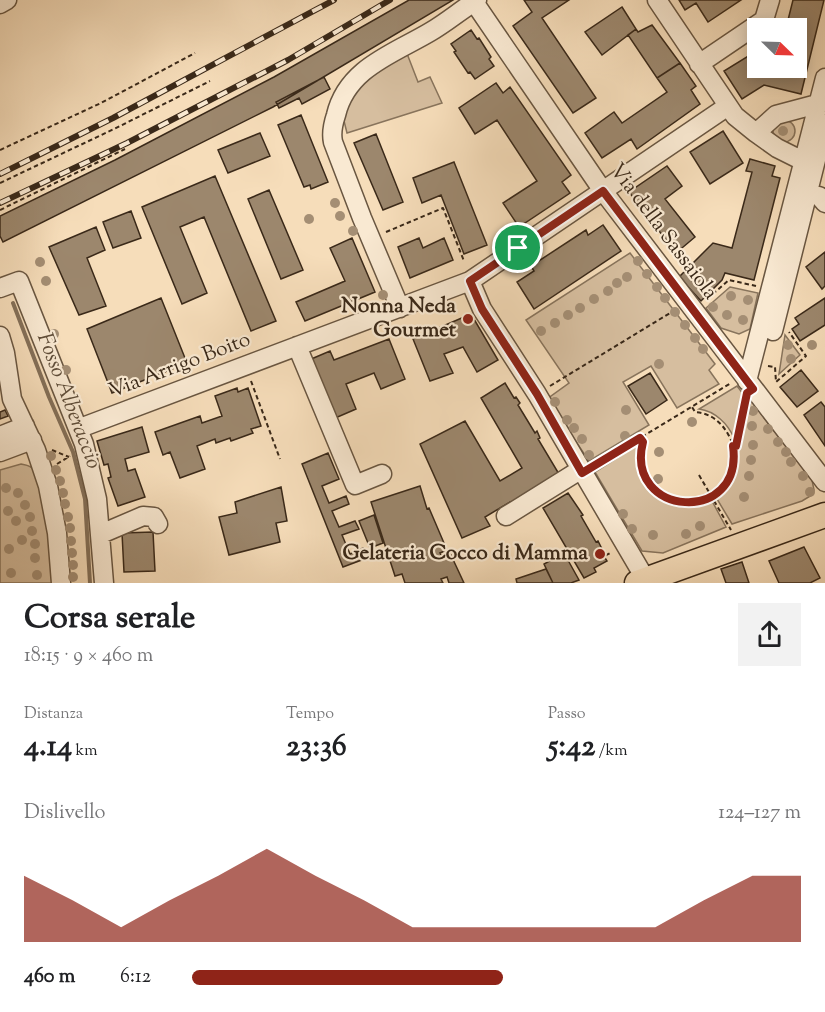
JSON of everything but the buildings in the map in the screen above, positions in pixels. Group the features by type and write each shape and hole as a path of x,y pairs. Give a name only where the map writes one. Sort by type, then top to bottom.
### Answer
{"main road":[{"path":"641,581 670,577 741,546 825,514"}],"street":[{"path":"0,4 7,0"},
{"path":"657,0 740,122 777,148 803,161"},
{"path":"767,18 770,0"},
{"path":"400,308 333,142 333,125 342,96 354,78 443,24 475,1"},
{"name":"Via della Sassaiola","path":"475,1 603,191 825,482"},
{"path":"699,64 747,35"},
{"path":"750,385 770,289 803,161 822,102 825,78"},
{"path":"756,133 772,117 822,102"},
{"name":"Via Arrigo Boito","path":"80,428 470,281 728,106"},
{"path":"750,385 764,365 825,124"},
{"path":"808,194 819,196 825,203"},
{"path":"2,282 19,281 80,428 94,486 101,534 104,583"},
{"path":"470,281 482,309 537,394 641,581"},
{"path":"0,336 11,381 12,399 34,438 48,486 59,550 61,583"},
{"path":"297,346 355,485 382,474"},
{"path":"0,436 34,438"},
{"path":"0,452 34,438"},
{"path":"506,516 581,471"},
{"path":"101,534 143,516 154,517 158,524"}],"path":[{"path":"0,150 101,103 195,53"},
{"path":"0,183 210,81"},
{"path":"0,210 125,149"},
{"path":"386,232 443,208 464,261"},
{"path":"694,310 729,280 770,289"},
{"path":"550,386 669,314"},
{"path":"764,365 775,368 776,382 806,356 777,316"},
{"path":"239,367 280,459"},
{"path":"581,471 692,407 750,385"},
{"path":"733,446 736,446 750,385"},
{"path":"640,438 643,442 641,457 643,472 658,494 685,503 704,501 712,497 730,477 734,464 733,446 721,424 706,414 695,412 692,407"},
{"path":"34,438 69,457"},
{"path":"699,475 741,546"}],"shaded area":[{"path":"406,51 418,82 430,77 442,103 347,133 343,117 349,90"},
{"path":"784,120 792,123 795,131 792,139 784,142 776,139 773,131 776,123"},
{"path":"630,253 715,364 709,370 719,384 677,408 651,366 623,382 649,425 589,461 547,399 569,383 526,320"},
{"path":"730,287 758,293 750,329 739,334 721,328 706,308"},
{"path":"785,335 800,355 779,374"},
{"path":"737,386 744,395 734,438 720,419 710,412 699,409"},
{"path":"751,401 812,480 814,490 812,495 802,501 732,524 717,499 729,487 734,476 739,442"},
{"path":"640,443 639,459 642,473 648,486 657,496 668,503 682,507 712,501 726,527 663,553 642,551 595,472"},
{"path":"21,464 33,468 43,492 52,557 53,583 0,583 0,470"}],"waterway":[{"name":"Fosso Alberaccio","path":"13,303 73,452 85,499 90,583"}],"railway":[{"path":"0,174 113,118 334,0"},
{"path":"0,203 127,143 288,60 390,0"}],"place":[{"name":"Nonna Neda Gourmet","path":"468,319"},
{"name":"Gelateria Cocco di Mamma","path":"600,554"}],"route":[{"path":"603,191 753,389 747,393 736,446 733,446 735,456 733,468 727,482 719,492 704,501 685,503 658,494 643,472 641,450 643,442 640,438 582,473 537,394 482,309 470,281 518,248 603,191"}]}
